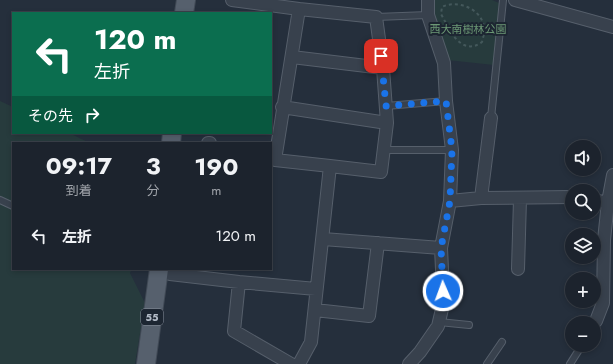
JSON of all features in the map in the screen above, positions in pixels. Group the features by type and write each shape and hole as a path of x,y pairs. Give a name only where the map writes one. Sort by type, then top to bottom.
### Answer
{"main road":[{"path":"184,12 186,0"},
{"name":"55","path":"146,364 156,270"}],"street":[{"path":"232,0 376,17 383,68 387,123 381,172 273,160 292,57 299,9"},
{"path":"409,364 420,352 438,326 442,309 443,291 441,248 450,201 452,150 446,101 444,63 428,14 428,0"},
{"path":"515,0 613,27"},
{"path":"292,57 383,68"},
{"path":"282,107 387,123"},
{"path":"481,198 491,118"},
{"path":"299,364 311,342 330,166"},
{"path":"598,316 603,302 604,240 613,175"},
{"path":"450,201 481,198 520,199 565,197"},
{"path":"518,269 520,199"},
{"path":"323,239 441,248"},
{"path":"315,310 369,316 378,243"},
{"path":"156,270 170,274 316,289"},
{"path":"239,282 234,331 291,364"}],"lane":[{"path":"491,118 503,0"},
{"path":"376,17 428,14"},
{"path":"386,106 446,101"},
{"path":"384,150 452,150"},
{"path":"0,200 12,206"},
{"path":"439,322 469,324"},
{"path":"487,364 502,342"},
{"path":"570,364 578,352"}],"path":[{"path":"460,1 477,13 483,21 484,31 482,42 477,46 465,46 457,40 447,25 441,14 442,7 446,3 460,1"},
{"path":"434,29 447,25"}],"green space":[{"name":"西大南樹林公園","path":"430,0 492,0 499,3 494,65 447,60"},
{"path":"0,101 12,107 12,134 71,134 88,142 12,142 12,270 132,270 130,273 145,303 135,364 0,364"}],"route":[{"path":"381,56 386,106 446,101 452,150 450,201 441,248 443,291"}]}
